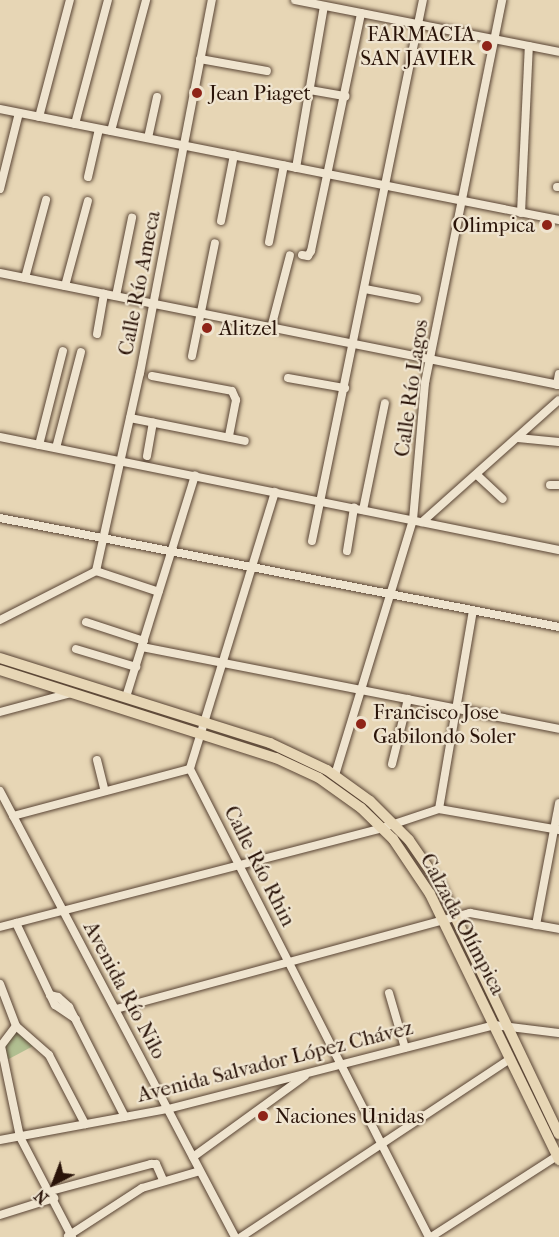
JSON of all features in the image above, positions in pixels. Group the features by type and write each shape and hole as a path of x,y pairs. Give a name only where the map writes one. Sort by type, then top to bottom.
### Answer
{"main road":[{"name":"Calzada Olímpica","path":"0,658 270,743 335,775 395,824 426,864 455,916 559,1134"},
{"name":"Calzada Olímpica","path":"0,670 201,734 306,771 349,798 382,828 417,872 494,1024 558,1158"}],"street":[{"path":"39,117 70,0"},
{"path":"75,124 108,0"},
{"path":"111,131 146,0"},
{"name":"Calle Río Ameca","path":"96,571 154,304 182,145 212,0"},
{"path":"294,0 559,52"},
{"path":"312,541 423,0"},
{"name":"Calle Río Lagos","path":"335,775 413,520 430,360 502,0"},
{"path":"296,168 324,6"},
{"path":"302,255 308,256 311,251 361,13"},
{"path":"521,213 529,46"},
{"path":"200,58 267,71"},
{"path":"309,90 345,96"},
{"path":"148,138 157,97"},
{"path":"0,109 559,220"},
{"path":"0,189 20,113"},
{"path":"88,177 99,129"},
{"path":"221,221 234,155"},
{"path":"269,242 284,165"},
{"path":"25,278 45,200"},
{"path":"65,286 88,201"},
{"path":"116,296 132,218"},
{"path":"192,356 215,243"},
{"path":"271,328 290,255"},
{"path":"0,273 558,385 559,374"},
{"path":"365,289 417,299"},
{"path":"97,334 104,294"},
{"path":"39,445 63,351"},
{"path":"56,448 81,352"},
{"path":"152,376 232,391 236,400 229,437"},
{"path":"288,378 345,388"},
{"path":"422,522 559,400"},
{"path":"347,551 385,403"},
{"path":"130,418 245,441"},
{"path":"147,456 153,423"},
{"path":"0,437 559,550"},
{"path":"518,438 559,442"},
{"path":"477,475 503,498"},
{"path":"126,697 195,476"},
{"path":"13,816 190,769 275,492"},
{"path":"0,518 559,627"},
{"path":"0,620 96,571 159,592"},
{"path":"439,809 473,611"},
{"path":"86,622 143,644 223,663 559,729"},
{"path":"76,648 136,667"},
{"path":"0,712 71,693"},
{"path":"392,764 408,699"},
{"path":"97,759 105,791"},
{"name":"Calle Río Rhin","path":"190,769 430,1237"},
{"name":"Avenida Río Nilo","path":"0,791 3,804 13,816 235,1237"},
{"path":"536,925 557,830 559,803"},
{"path":"1,925 239,866 382,828 439,809 557,830"},
{"path":"116,1009 470,913 559,929"},
{"path":"16,923 50,995 64,1001 76,1019 125,1117"},
{"path":"0,984 16,1026 49,1055 85,1124"},
{"path":"388,993 405,1048"},
{"name":"Avenida Salvador López Chávez","path":"0,1140 168,1109 494,1024 559,1033"},
{"path":"16,1026 1,1046 20,1137 52,1194 70,1236 130,1194 163,1180 201,1171"},
{"path":"241,1237 510,1059"},
{"path":"193,1157 310,1072"},
{"path":"430,1237 558,1158"},
{"path":"0,1215 52,1194 151,1164 156,1164 163,1180"}],"green space":[{"path":"16,1027 37,1044 5,1061 2,1046"}],"place":[{"name":"FARMACIA SAN JAVIER","path":"487,46"},
{"name":"Jean Piaget","path":"197,93"},
{"name":"Olimpica","path":"547,225"},
{"name":"Alitzel","path":"207,328"},
{"name":"Francisco Jose Gabilondo Soler","path":"361,724"},
{"name":"Naciones Unidas","path":"263,1116"}]}
